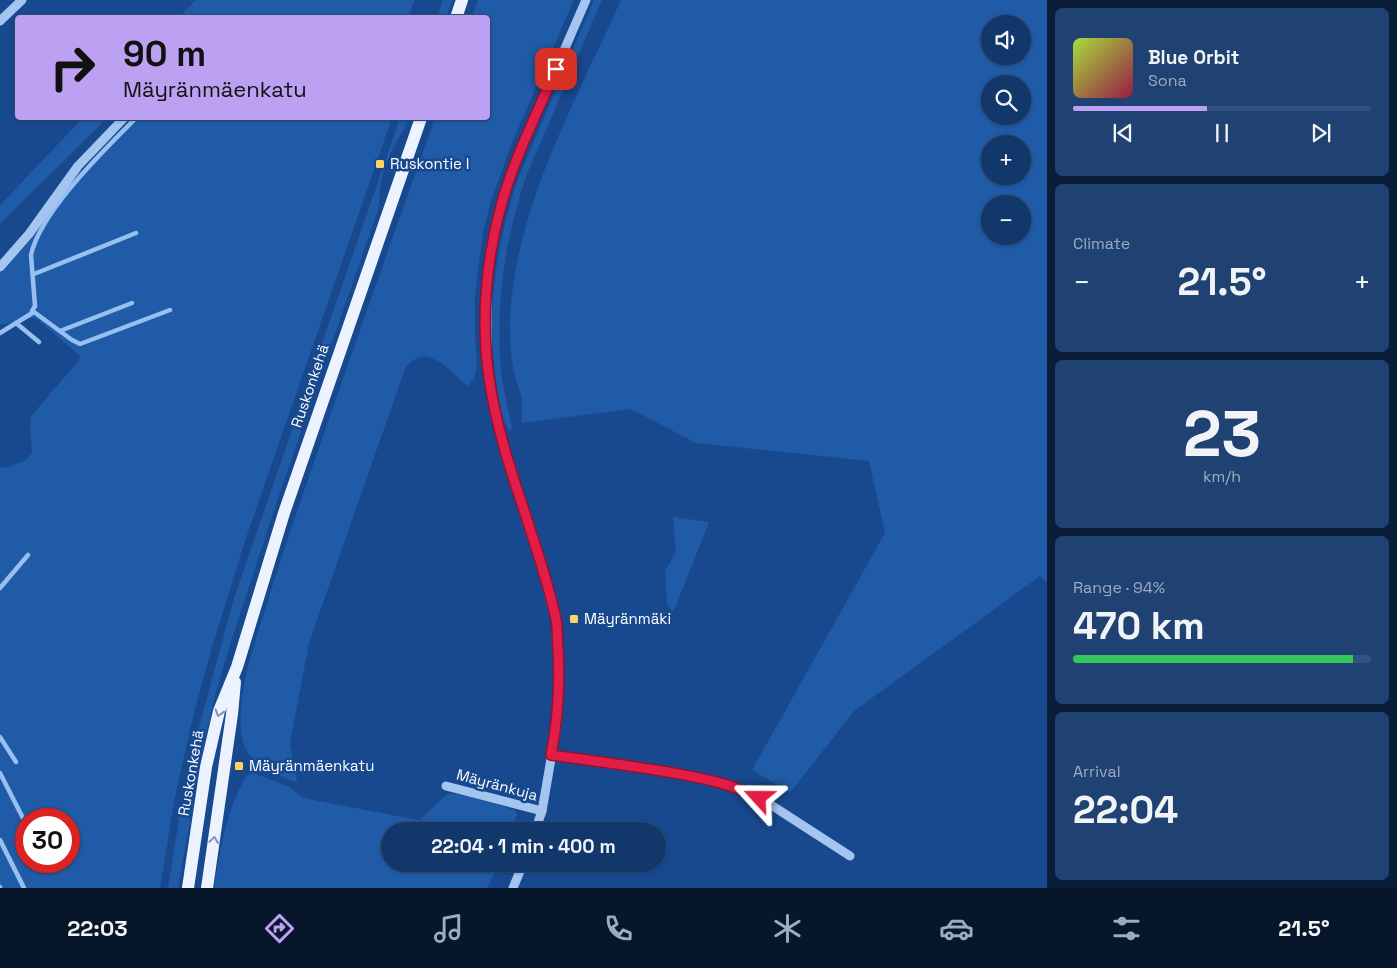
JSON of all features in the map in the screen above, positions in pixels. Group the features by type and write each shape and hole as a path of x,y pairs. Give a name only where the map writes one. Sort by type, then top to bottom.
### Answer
{"main road":[{"path":"457,15 462,0"},
{"name":"Ruskonkehä","path":"188,888 206,767 219,711 237,667 284,513 420,120"},
{"name":"Ruskonkehä","path":"207,888 237,667"}],"street":[{"path":"0,21 22,0"},
{"path":"538,822 542,811 558,717 559,670 556,621 544,573 502,443 491,390 487,362 487,287 492,245 499,213 515,163 586,0"},
{"path":"0,267 24,240 78,166 122,120"},
{"path":"551,755 635,766 710,780 730,786 750,793 768,803 850,856"},
{"name":"Mäyränkuja","path":"446,786 542,811"},
{"path":"513,888 519,872"}],"shaded area":[{"path":"196,0 415,0 409,15 181,15"},
{"path":"443,0 452,0 447,15 438,15"},
{"path":"478,0 574,0 512,143 490,204 483,233 475,295 477,366 474,380 467,386 445,366 429,357 421,357 413,361 405,369 309,643 290,743 297,781 293,781 268,770 254,760 244,746 241,722 243,689 256,638 297,513 434,120 490,120 490,15 473,15"},
{"path":"594,0 602,0 527,174 519,198 508,247 501,296 499,346 502,378 512,428 509,431 504,421 497,387 492,333 495,280 504,227 519,176"},
{"path":"621,0 1047,0 1047,582 1040,576 854,711 790,793 752,770 885,533 869,461 696,443 631,409 521,423 522,399 513,368 510,339 510,318 515,276 536,194 568,115"},
{"path":"81,120 105,120 0,224 0,205"},
{"path":"133,120 391,120 247,535 213,644 194,712 174,802 160,888 0,888 0,467 6,468 26,460 32,453 31,416 80,359 80,356 38,320 33,318 0,325 0,272 28,243 93,160"},
{"path":"399,120 409,120 384,170 377,213 280,492 229,648 214,699 204,744 178,888 168,888 181,807 195,742 234,598"},
{"path":"673,517 709,522 675,608 672,611 667,604 665,571 676,552"},
{"path":"250,773 256,774 289,787 303,798 418,820 446,795 452,794 489,802 514,810 517,814 514,822 381,822 381,872 495,872 487,888 214,888 223,838 234,802 246,776"}],"waterway":[{"path":"32,311 35,306 31,255 37,238 47,220 75,182 134,120"},
{"path":"34,274 136,233"},
{"path":"60,331 132,303"},
{"path":"0,333 34,312 80,344 170,310"},
{"path":"16,323 39,342"},
{"path":"0,588 28,555"},
{"path":"0,737 16,762"},
{"path":"0,773 18,808"},
{"path":"0,840 24,888"}],"place":[{"name":"Ruskontie I","path":"380,164"},
{"name":"Mäyränmäki","path":"574,619"},
{"name":"Mäyränmäenkatu","path":"239,766"}],"route":[{"path":"556,69 515,163 501,205 492,245 487,287 486,328 487,362 502,443 544,573 556,621 559,670 558,717 551,755 619,764 710,780 750,793 759,798"}]}
